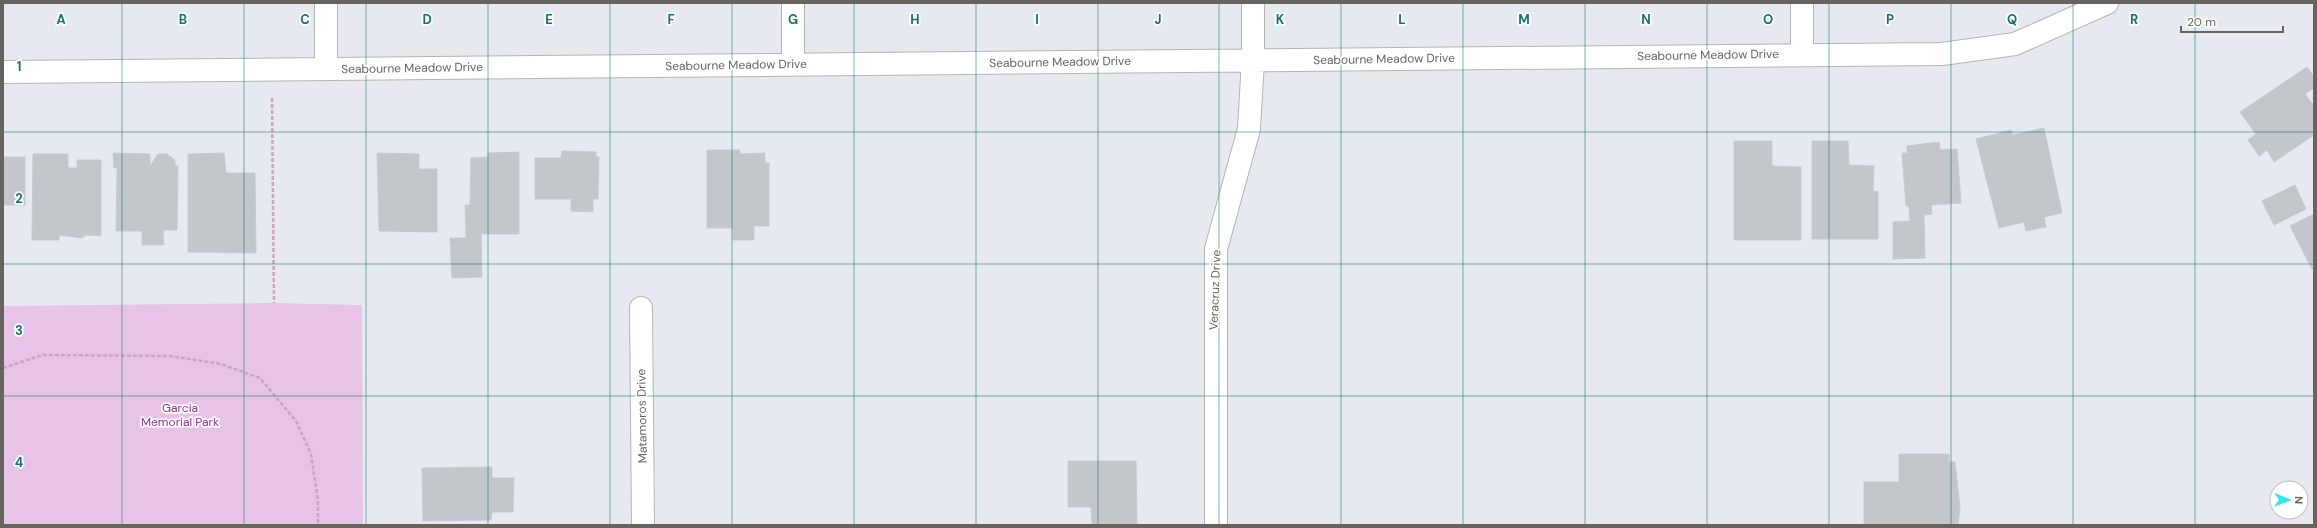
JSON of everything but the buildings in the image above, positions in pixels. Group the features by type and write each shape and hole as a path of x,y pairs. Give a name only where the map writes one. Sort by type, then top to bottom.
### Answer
{"street":[{"path":"326,3 326,69"},
{"path":"792,64 793,3"},
{"name":"Veracruz Drive","path":"1216,525 1214,338 1216,249 1249,129 1253,60 1253,3"},
{"path":"1802,3 1802,54"},
{"name":"Seabourne Meadow Drive","path":"3,72 1802,54 1942,54 2015,44 2107,3"},
{"name":"Matamoros Drive","path":"641,308 643,525"}],"path":[{"path":"272,69 274,303"},
{"path":"3,368 42,355 170,356 221,364 260,378 296,421 311,454 318,501 318,525"}],"green space":[{"name":"Garcia Memorial Park","path":"274,303 362,305 363,525 3,525 3,306"}]}
